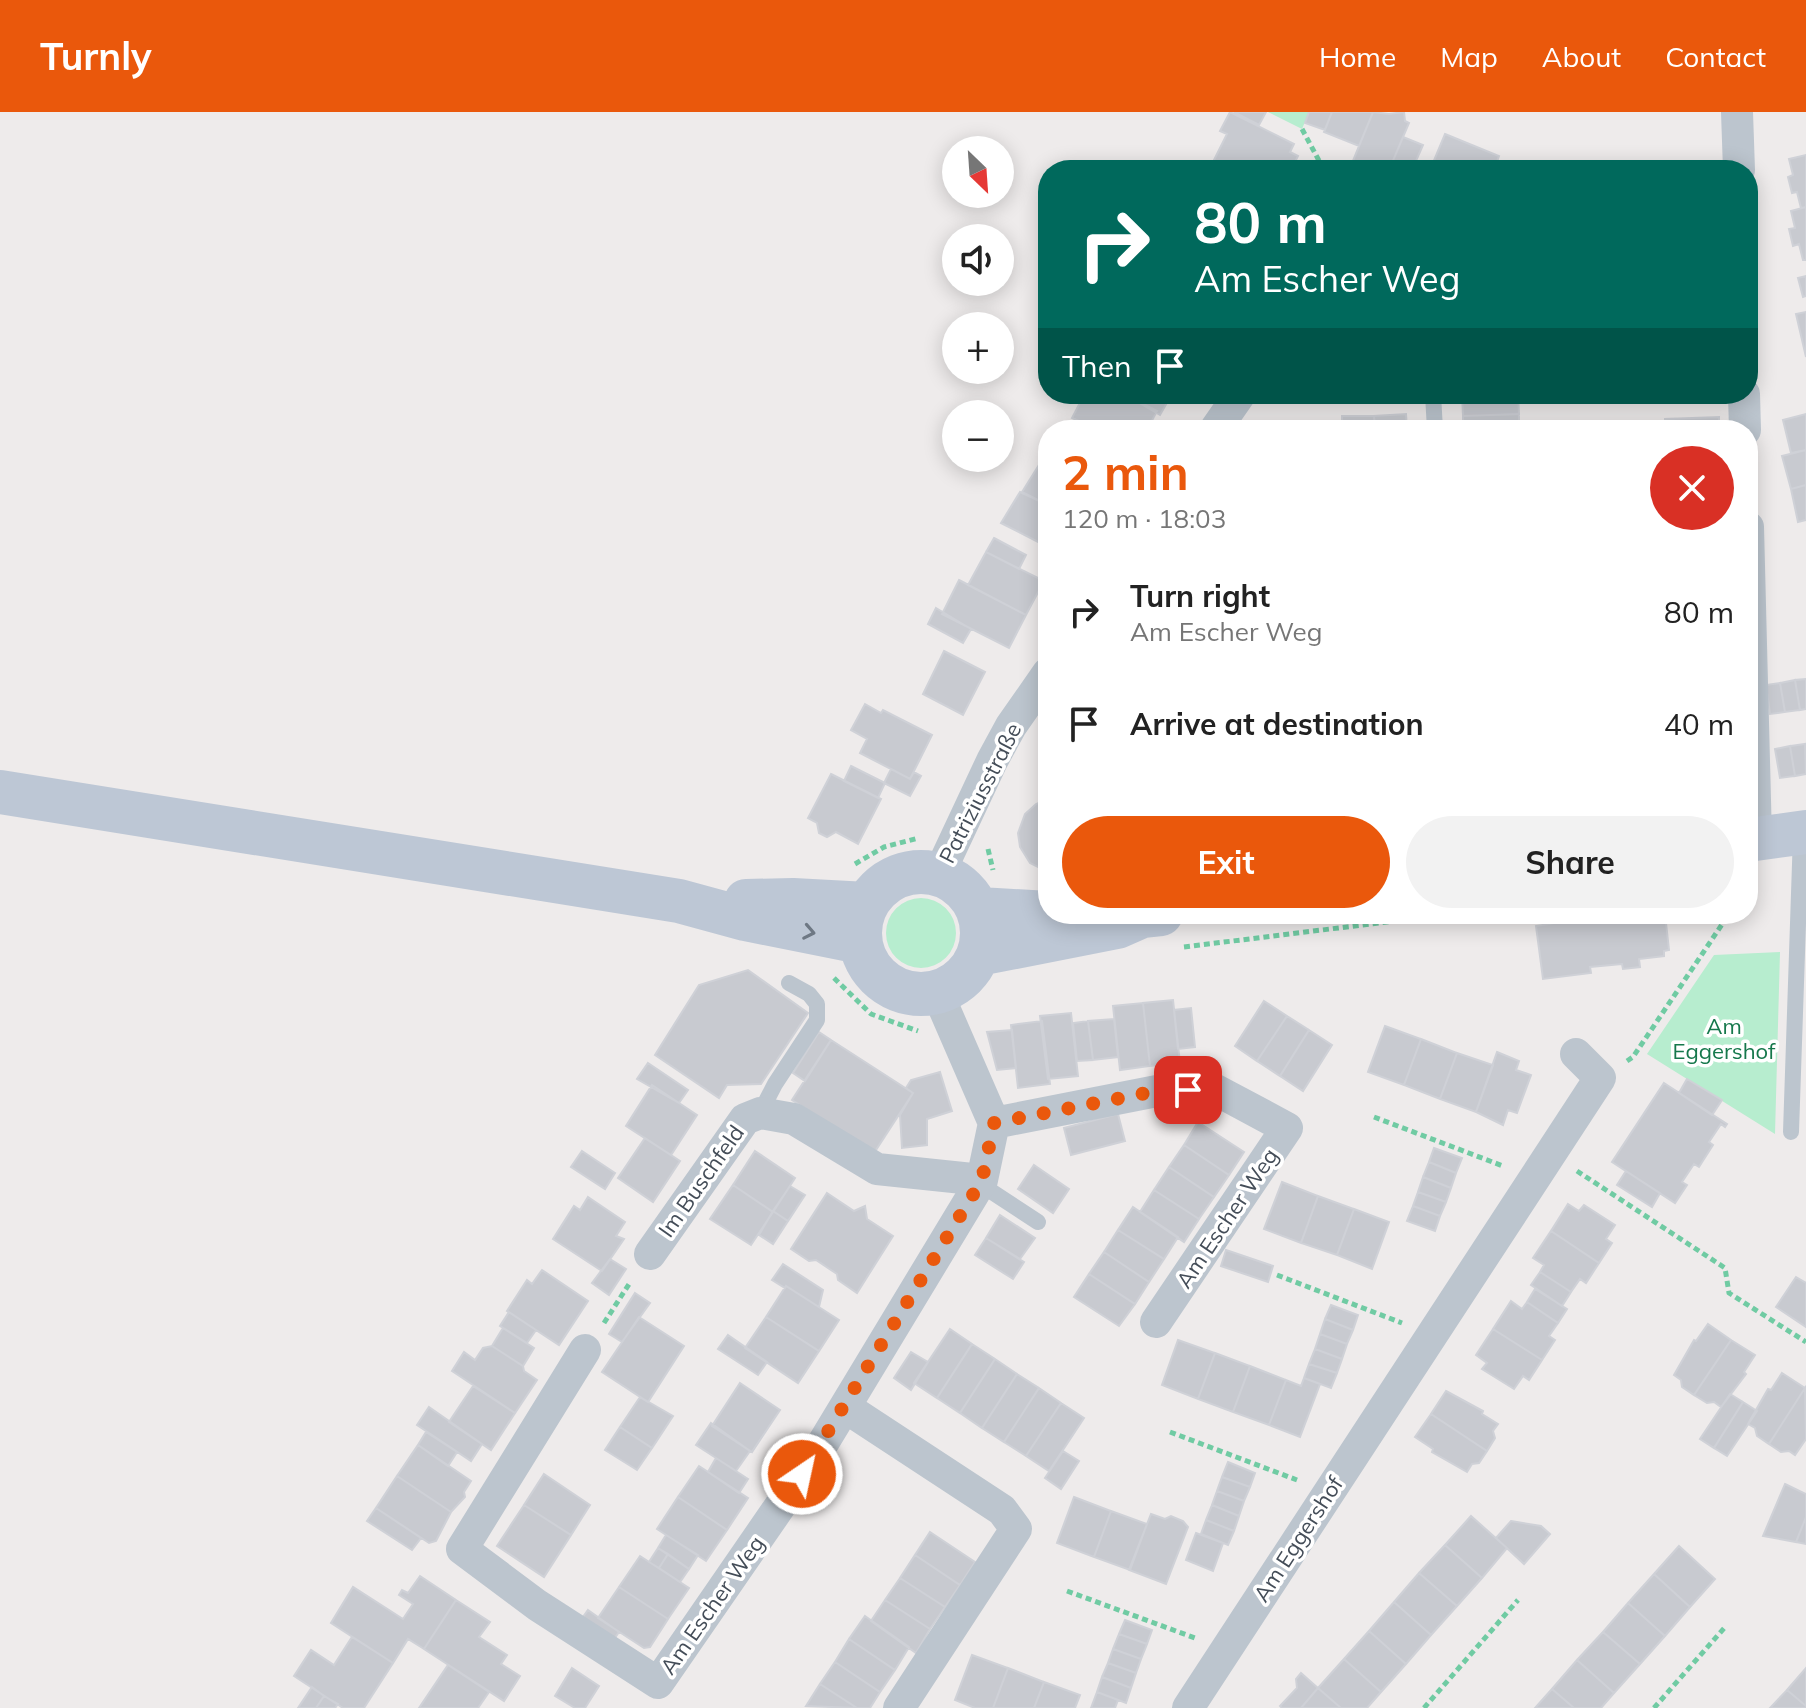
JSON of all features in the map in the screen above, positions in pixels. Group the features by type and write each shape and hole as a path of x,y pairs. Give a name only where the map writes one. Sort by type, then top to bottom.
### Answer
{"main road":[{"path":"0,792 679,901 793,900 864,923"},
{"path":"1758,839 1804,832"},
{"path":"918,871 939,874 956,881 979,909 983,932 979,954 970,972 955,984 937,992 920,995 888,984 874,973 865,958 864,923 880,888 898,876 918,871"},
{"path":"979,909 1038,912"},
{"path":"979,954 1124,924"}],"street":[{"path":"1737,112 1739,160"},
{"name":"Patriziusstraße","path":"939,874 992,761 1011,726 1038,687"},
{"path":"937,992 994,1123"},
{"path":"1576,1054 1600,1078"},
{"name":"Am Eggershof","path":"1188,1708 1600,1078"},
{"name":"Am Escher Weg","path":"585,1350 462,1549 537,1605 658,1683 820,1448 981,1182 994,1123 1162,1090 1214,1089 1287,1128 1156,1322"},
{"name":"Im Buschfeld","path":"650,1254 745,1119 760,1113 794,1119 877,1169 981,1182"},
{"path":"845,1407 1002,1510 1016,1529 899,1708"}],"lane":[{"path":"1791,1132 1804,832"},
{"path":"760,1113 817,1020 817,1004 809,994 789,983"},
{"path":"981,1182 1038,1222"}],"path":[{"path":"1302,129 1319,160"},
{"path":"1600,1078 1633,1057 1722,924"},
{"path":"1374,1117 1542,1166 1725,1268 1729,1293 1806,1342"},
{"path":"585,1350 650,1254"},
{"path":"1277,1275 1433,1335"},
{"path":"1170,1432 1328,1492"},
{"path":"1067,1591 1226,1649"},
{"path":"1424,1708 1518,1600"},
{"path":"1654,1708 1726,1626"}],"green space":[{"path":"1268,112 1309,112 1302,129"},
{"path":"921,898 946,908 956,933 946,958 921,968 896,958 886,933 896,908"},
{"name":"Am Eggershof","path":"1780,952 1775,1134 1647,1054 1714,955"}],"building":[{"path":"1230,112 1294,144 1290,152 1298,156 1296,160 1214,160 1227,134 1220,131"},
{"path":"1234,112 1266,112 1259,125"},
{"path":"1309,112 1332,112 1325,130 1305,123"},
{"path":"1332,112 1373,112 1359,146 1324,132"},
{"path":"1373,112 1404,112 1405,121 1409,123 1393,160 1353,160"},
{"path":"1445,134 1499,156 1498,160 1434,160"},
{"path":"1403,137 1423,145 1416,160 1393,160"},
{"path":"1806,155 1806,207 1801,208 1797,192 1792,193 1788,177 1793,175 1789,159"},
{"path":"1806,207 1806,260 1803,260 1799,244 1793,246 1789,229 1795,228 1791,211"},
{"path":"1806,276 1806,296 1803,297 1798,278"},
{"path":"1806,312 1806,357 1796,314"},
{"path":"1079,404 1143,404 1157,411 1152,420 1072,418"},
{"path":"1141,404 1166,404 1160,415"},
{"path":"1462,404 1518,404 1519,414 1463,416"},
{"path":"1406,414 1406,420 1374,420 1374,416"},
{"path":"1519,414 1519,420 1463,420 1463,416"},
{"path":"1806,414 1806,450 1791,453 1783,420"},
{"path":"1342,416 1374,416 1374,420 1342,420"},
{"path":"1719,417 1719,420 1665,419"},
{"path":"1806,450 1806,485 1791,489 1782,456"},
{"path":"1038,466 1038,500 1022,492"},
{"path":"1806,485 1806,520 1798,522 1791,489"},
{"path":"1020,492 1038,500 1038,542 1001,523"},
{"path":"994,538 1026,555 1019,569 986,552"},
{"path":"986,552 1038,578 1038,592 1026,615 968,585"},
{"path":"959,580 1026,615 1009,648 942,614"},
{"path":"936,608 971,629 963,643 928,624"},
{"path":"944,651 985,672 963,715 923,694"},
{"path":"1806,679 1806,709 1800,710 1795,680"},
{"path":"1795,680 1800,710 1785,712 1780,683"},
{"path":"1780,683 1785,712 1770,714 1766,685"},
{"path":"865,704 932,735 910,779 860,753 867,739 851,730"},
{"path":"1805,744 1806,774 1795,776 1790,746"},
{"path":"1790,746 1795,776 1780,778 1775,749"},
{"path":"851,766 885,783 878,798 844,781"},
{"path":"891,769 910,779 914,772 921,776 910,796 884,783"},
{"path":"831,774 881,799 858,844 836,832 827,837 819,833 817,823 808,818"},
{"path":"1036,804 1038,867 1030,863 1020,847 1018,833 1025,814"},
{"path":"1666,924 1669,950 1664,951 1664,956 1639,959 1640,967 1623,969 1622,964 1590,967 1591,973 1543,979 1536,926"},
{"path":"748,970 808,1013 761,1084 727,1085 719,1098 655,1055 699,985"},
{"path":"1173,1000 1180,1063 1150,1066 1143,1003"},
{"path":"1264,1001 1287,1016 1257,1061 1235,1046"},
{"path":"1143,1003 1150,1066 1120,1070 1113,1006"},
{"path":"1191,1008 1195,1047 1178,1049 1174,1010"},
{"path":"1071,1013 1078,1076 1048,1079 1040,1016"},
{"path":"1287,1016 1309,1030 1280,1076 1257,1061"},
{"path":"1114,1019 1118,1057 1093,1060 1088,1021"},
{"path":"1042,1021 1050,1084 1018,1088 1011,1025"},
{"path":"1088,1021 1093,1060 1077,1061 1073,1023"},
{"path":"1385,1026 1421,1039 1404,1085 1368,1072"},
{"path":"1012,1030 1016,1068 997,1070 987,1032"},
{"path":"1309,1030 1332,1045 1303,1091 1280,1076"},
{"path":"819,1032 831,1040 805,1081 793,1073"},
{"path":"1421,1039 1457,1053 1440,1099 1404,1085"},
{"path":"831,1040 913,1093 874,1153 792,1100"},
{"path":"1497,1052 1519,1061 1516,1070 1531,1075 1517,1113 1508,1110 1503,1125 1476,1112"},
{"path":"1457,1053 1493,1065 1476,1112 1440,1099"},
{"path":"648,1063 688,1090 679,1103 637,1079"},
{"path":"940,1072 952,1111 927,1119 927,1145 902,1148 900,1115 913,1093 906,1088 911,1080"},
{"path":"1687,1079 1722,1100 1712,1115 1679,1093"},
{"path":"1664,1083 1727,1124 1725,1127 1721,1124 1709,1142 1713,1145 1699,1167 1694,1164 1682,1182 1687,1185 1675,1203 1612,1162"},
{"path":"652,1085 697,1115 671,1155 626,1126"},
{"path":"1118,1114 1125,1141 1071,1155 1064,1128"},
{"path":"1198,1122 1244,1152 1229,1175 1184,1145"},
{"path":"645,1138 680,1161 653,1202 618,1178"},
{"path":"1184,1145 1229,1175 1214,1197 1169,1167"},
{"path":"1434,1148 1462,1158 1456,1173 1429,1162"},
{"path":"582,1151 615,1173 605,1189 571,1167"},
{"path":"755,1151 795,1178 773,1212 733,1185"},
{"path":"1429,1162 1456,1173 1451,1188 1423,1177"},
{"path":"1034,1165 1069,1189 1053,1213 1018,1189"},
{"path":"1169,1167 1214,1197 1199,1219 1154,1190"},
{"path":"1626,1171 1660,1193 1652,1207 1617,1185"},
{"path":"1423,1177 1451,1188 1446,1202 1418,1192"},
{"path":"1282,1182 1318,1196 1301,1243 1264,1229"},
{"path":"733,1185 773,1212 751,1245 710,1219"},
{"path":"790,1186 805,1195 788,1221 773,1211"},
{"path":"1154,1190 1199,1219 1184,1242 1140,1212"},
{"path":"1418,1192 1446,1202 1440,1216 1413,1206"},
{"path":"827,1193 854,1211 865,1206 867,1219 893,1236 857,1293 816,1260 809,1261 791,1249"},
{"path":"1318,1196 1354,1209 1337,1255 1301,1243"},
{"path":"588,1197 625,1222 616,1236 624,1239 602,1271 553,1239 574,1206 580,1210"},
{"path":"1568,1204 1579,1211 1584,1205 1615,1225 1606,1239 1612,1243 1599,1263 1551,1231"},
{"path":"1413,1206 1440,1216 1435,1231 1407,1221"},
{"path":"1133,1207 1178,1237 1164,1259 1118,1230"},
{"path":"1354,1209 1389,1222 1372,1269 1337,1255"},
{"path":"773,1211 788,1221 773,1244 759,1235"},
{"path":"1000,1215 1035,1238 1020,1259 986,1238"},
{"path":"1118,1230 1164,1259 1149,1282 1104,1252"},
{"path":"1551,1231 1599,1263 1586,1283 1580,1279 1571,1292 1540,1272 1544,1265 1533,1258"},
{"path":"986,1238 1024,1262 1013,1279 975,1255"},
{"path":"1226,1250 1273,1266 1268,1282 1221,1266"},
{"path":"1104,1252 1149,1282 1135,1304 1089,1274"},
{"path":"610,1259 626,1269 609,1295 592,1283"},
{"path":"783,1264 823,1290 819,1307 772,1280"},
{"path":"542,1270 588,1301 559,1345 507,1311 527,1280 532,1284"},
{"path":"1540,1272 1571,1292 1562,1306 1531,1285"},
{"path":"1089,1274 1135,1304 1119,1326 1074,1297"},
{"path":"1796,1277 1806,1283 1806,1327 1776,1307"},
{"path":"786,1286 839,1320 819,1351 766,1317"},
{"path":"1535,1289 1567,1309 1558,1323 1527,1302"},
{"path":"635,1293 650,1303 622,1342 609,1334"},
{"path":"1511,1301 1522,1309 1527,1302 1558,1323 1549,1336 1555,1340 1542,1360 1493,1329"},
{"path":"1331,1305 1358,1315 1353,1330 1325,1319"},
{"path":"509,1312 536,1330 527,1343 500,1326"},
{"path":"639,1317 684,1346 648,1402 602,1372"},
{"path":"766,1317 819,1351 798,1383 745,1348"},
{"path":"1325,1319 1353,1330 1347,1344 1320,1334"},
{"path":"1708,1324 1731,1340 1694,1395 1682,1387 1681,1380 1674,1375 1694,1340"},
{"path":"503,1328 534,1348 523,1366 492,1346"},
{"path":"950,1329 972,1344 937,1398 914,1383"},
{"path":"1493,1329 1542,1360 1529,1380 1523,1376 1514,1389 1482,1369 1487,1363 1476,1355"},
{"path":"1320,1334 1347,1344 1342,1359 1315,1349"},
{"path":"728,1335 767,1362 758,1375 718,1349"},
{"path":"1178,1340 1215,1353 1198,1399 1162,1385"},
{"path":"1731,1340 1755,1355 1744,1372 1746,1374 1721,1407 1694,1395"},
{"path":"972,1344 995,1359 960,1413 937,1398"},
{"path":"492,1346 523,1366 524,1371 537,1380 515,1413 452,1371 464,1352 475,1360 483,1348"},
{"path":"1315,1349 1342,1359 1337,1373 1309,1364"},
{"path":"911,1352 928,1362 911,1390 894,1378"},
{"path":"1215,1353 1250,1366 1233,1412 1198,1399"},
{"path":"995,1359 1017,1374 982,1428 960,1413"},
{"path":"1309,1364 1337,1373 1331,1388 1304,1378"},
{"path":"1250,1366 1286,1380 1269,1425 1233,1412"},
{"path":"1782,1373 1805,1388 1769,1444 1757,1436 1755,1428 1748,1424 1768,1389 1771,1390"},
{"path":"1017,1374 1039,1388 1004,1442 982,1428"},
{"path":"1304,1378 1320,1384 1300,1437 1269,1425 1286,1380 1301,1386"},
{"path":"740,1383 780,1410 752,1452 712,1426"},
{"path":"473,1386 515,1413 491,1450 449,1422"},
{"path":"1039,1388 1061,1403 1026,1456 1004,1442"},
{"path":"1805,1388 1806,1439 1795,1455 1789,1451 1781,1452 1769,1444"},
{"path":"1446,1391 1483,1411 1482,1414 1498,1424 1493,1431 1495,1438 1487,1451 1431,1414"},
{"path":"1730,1394 1743,1402 1714,1448 1700,1439"},
{"path":"640,1397 673,1416 652,1448 620,1427"},
{"path":"1743,1402 1757,1411 1727,1456 1714,1448"},
{"path":"1061,1403 1084,1418 1049,1471 1026,1456"},
{"path":"429,1407 482,1444 471,1461 417,1425"},
{"path":"1431,1414 1487,1451 1479,1463 1472,1464 1467,1472 1432,1452 1433,1449 1415,1437"},
{"path":"711,1423 750,1451 736,1471 696,1445"},
{"path":"620,1427 652,1448 637,1470 605,1450"},
{"path":"426,1432 457,1452 448,1466 418,1445"},
{"path":"418,1445 471,1481 464,1492 465,1497 451,1512 397,1476"},
{"path":"1063,1451 1079,1461 1061,1489 1045,1478"},
{"path":"716,1458 748,1479 739,1493 708,1472"},
{"path":"1228,1462 1255,1473 1250,1487 1222,1477"},
{"path":"699,1466 748,1498 727,1530 678,1497"},
{"path":"544,1474 590,1505 571,1535 524,1505"},
{"path":"397,1476 451,1512 436,1541 429,1543 376,1508"},
{"path":"1222,1477 1250,1487 1244,1501 1217,1491"},
{"path":"1785,1484 1806,1494 1806,1517 1796,1542 1763,1536"},
{"path":"1217,1491 1244,1501 1239,1516 1212,1505"},
{"path":"678,1497 727,1530 706,1561 657,1529"},
{"path":"1074,1497 1111,1511 1094,1557 1057,1543"},
{"path":"524,1505 571,1535 544,1577 497,1546"},
{"path":"1212,1505 1239,1516 1234,1531 1206,1520"},
{"path":"376,1508 421,1538 412,1550 367,1521"},
{"path":"1111,1511 1147,1524 1130,1570 1094,1557"},
{"path":"1151,1514 1165,1519 1171,1516 1188,1527 1166,1584 1129,1570"},
{"path":"1471,1516 1507,1548 1482,1578 1445,1545"},
{"path":"1806,1517 1806,1544 1796,1542"},
{"path":"1206,1520 1234,1531 1228,1545 1201,1534"},
{"path":"1511,1521 1541,1526 1550,1534 1524,1564 1496,1538"},
{"path":"930,1532 975,1562 960,1585 915,1555"},
{"path":"1196,1533 1223,1543 1213,1571 1186,1560"},
{"path":"666,1535 698,1555 689,1569 658,1548"},
{"path":"1445,1545 1482,1578 1457,1606 1419,1573"},
{"path":"1679,1546 1715,1579 1690,1607 1654,1574"},
{"path":"658,1548 668,1554 659,1568 649,1562"},
{"path":"668,1554 689,1569 680,1582 659,1568"},
{"path":"915,1555 960,1585 945,1607 900,1578"},
{"path":"640,1556 689,1588 668,1619 619,1587"},
{"path":"1419,1573 1457,1606 1431,1635 1394,1602"},
{"path":"1654,1574 1690,1607 1665,1636 1628,1603"},
{"path":"420,1576 456,1600 424,1649 408,1639 393,1663 331,1623 353,1587 403,1619 413,1604 399,1595 402,1590 408,1593"},
{"path":"900,1578 945,1607 930,1629 885,1600"},
{"path":"619,1587 668,1619 650,1647 644,1648 598,1618"},
{"path":"456,1600 490,1622 479,1637 507,1655 501,1664 520,1676 504,1701 424,1649"},
{"path":"885,1600 930,1629 916,1653 871,1621"},
{"path":"1394,1602 1431,1635 1406,1664 1369,1631"},
{"path":"1628,1603 1665,1636 1640,1664 1603,1632"},
{"path":"588,1610 619,1632 610,1645 578,1624"},
{"path":"865,1616 909,1647 895,1670 849,1639"},
{"path":"1125,1620 1152,1630 1147,1644 1119,1634"},
{"path":"1369,1631 1406,1664 1381,1692 1344,1659"},
{"path":"1603,1632 1640,1664 1614,1693 1577,1660"},
{"path":"1119,1634 1147,1644 1141,1659 1113,1649"},
{"path":"352,1637 393,1663 364,1708 343,1708 294,1676 311,1650 334,1665"},
{"path":"849,1639 895,1670 880,1692 835,1662"},
{"path":"1113,1649 1141,1659 1136,1673 1108,1663"},
{"path":"972,1655 1008,1668 993,1708 975,1708 955,1700"},
{"path":"1344,1659 1381,1692 1367,1708 1341,1708 1318,1688"},
{"path":"1577,1660 1614,1693 1601,1708 1574,1708 1552,1689"},
{"path":"835,1662 880,1692 870,1708 857,1708 820,1684"},
{"path":"1108,1663 1136,1673 1131,1688 1102,1677"},
{"path":"448,1665 489,1692 478,1708 419,1708"},
{"path":"572,1668 599,1686 585,1708 575,1708 555,1696"},
{"path":"1008,1668 1044,1682 1034,1708 993,1708"},
{"path":"1806,1668 1806,1706 1787,1690"},
{"path":"1301,1673 1318,1688 1301,1708 1282,1708 1280,1706 1297,1688 1296,1679"},
{"path":"1102,1677 1131,1688 1126,1703 1097,1692"},
{"path":"1044,1682 1080,1695 1075,1708 1034,1708"},
{"path":"820,1684 857,1708 806,1706"},
{"path":"312,1687 324,1696 316,1708 298,1708"},
{"path":"1318,1688 1341,1708 1301,1708"},
{"path":"1552,1689 1574,1708 1535,1708"},
{"path":"1787,1690 1806,1706 1806,1708 1770,1708"},
{"path":"1097,1692 1118,1700 1115,1708 1091,1708"},
{"path":"324,1696 338,1704 335,1708 316,1708"}],"route":[{"path":"802,1474 982,1180 994,1123 1162,1090 1188,1090"}]}
